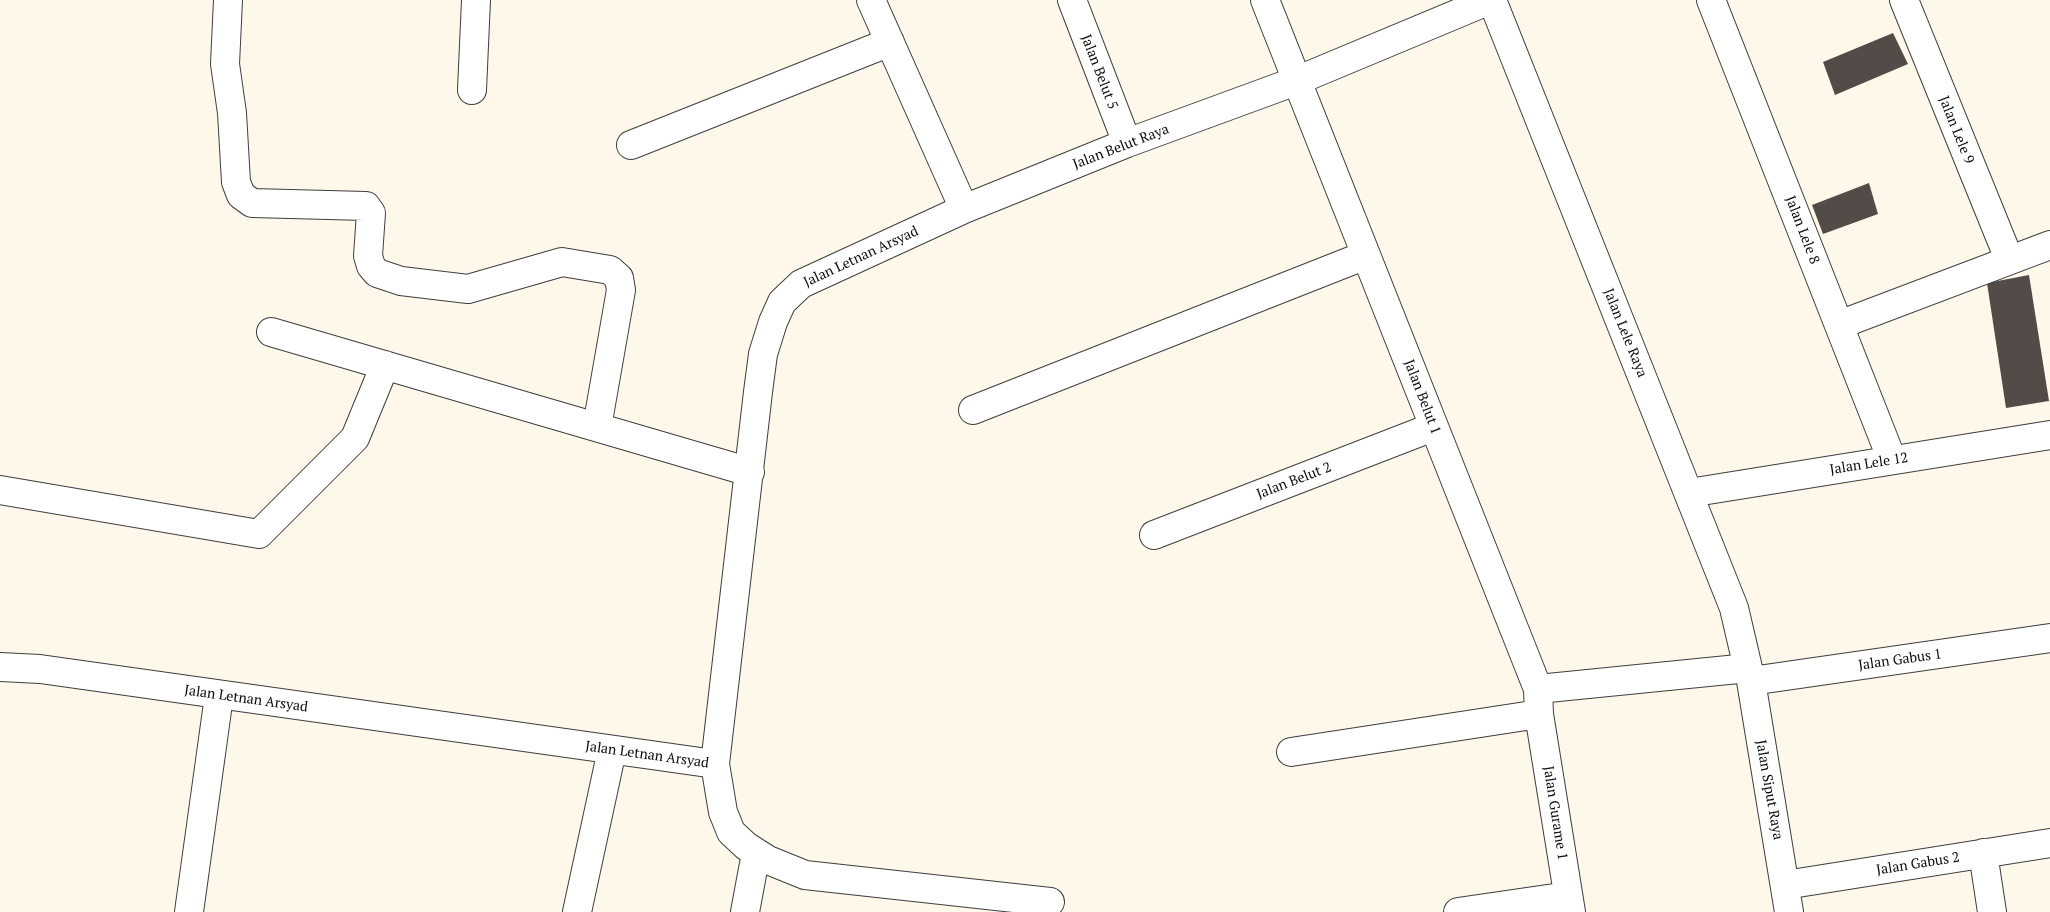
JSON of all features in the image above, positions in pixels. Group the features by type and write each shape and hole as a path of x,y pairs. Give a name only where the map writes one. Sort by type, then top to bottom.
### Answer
{"street":[{"path":"228,0 225,64 232,113 236,182 241,195 252,203 366,206 371,213 368,256 371,266 377,273 401,281 468,288 562,262 610,270 619,278 621,290 597,428"},
{"path":"472,90 476,0"},
{"path":"871,0 964,209"},
{"name":"Jalan Belut 5","path":"1072,0 1127,143"},
{"name":"Jalan Belut 1","path":"1265,0 1539,702"},
{"name":"Jalan Belut Raya","path":"964,209 1127,143 1296,81 1491,0"},
{"name":"Jalan Lele Raya","path":"1491,0 1734,608 1749,675"},
{"name":"Jalan Lele 8","path":"1711,0 1892,460"},
{"name":"Jalan Lele 9","path":"1904,0 2008,259"},
{"path":"630,145 890,42"},
{"name":"Jalan Letnan Arsyad","path":"0,667 40,669 219,696 715,764 764,354 773,322 782,302 801,284 964,209"},
{"path":"1839,325 2008,259 2050,245"},
{"path":"973,410 1366,255"},
{"path":"271,332 750,472"},
{"path":"0,490 259,534 355,438 385,365"},
{"name":"Jalan Belut 2","path":"1154,535 1433,427"},
{"name":"Jalan Lele 12","path":"1689,493 2050,435"},
{"name":"Jalan Gabus 1","path":"1291,752 1539,702 2050,638"},
{"name":"Jalan Siput Raya","path":"1749,675 1789,912"},
{"path":"189,912 219,696"},
{"name":"Jalan Gurame 1","path":"1539,702 1570,904"},
{"path":"576,912 612,750"},
{"path":"715,764 723,812 731,832 756,853 784,868 805,875 1050,902"},
{"name":"Jalan Gabus 2","path":"1785,885 2050,843"},
{"path":"745,912 756,853"},
{"path":"1983,853 1992,912"},
{"path":"1458,912 1570,904"}],"building":[{"path":"1893,33 1908,64 1835,95 1823,62"},
{"path":"1869,183 1878,214 1823,234 1812,205"},
{"path":"2029,275 2049,401 2006,408 1987,283"}]}
